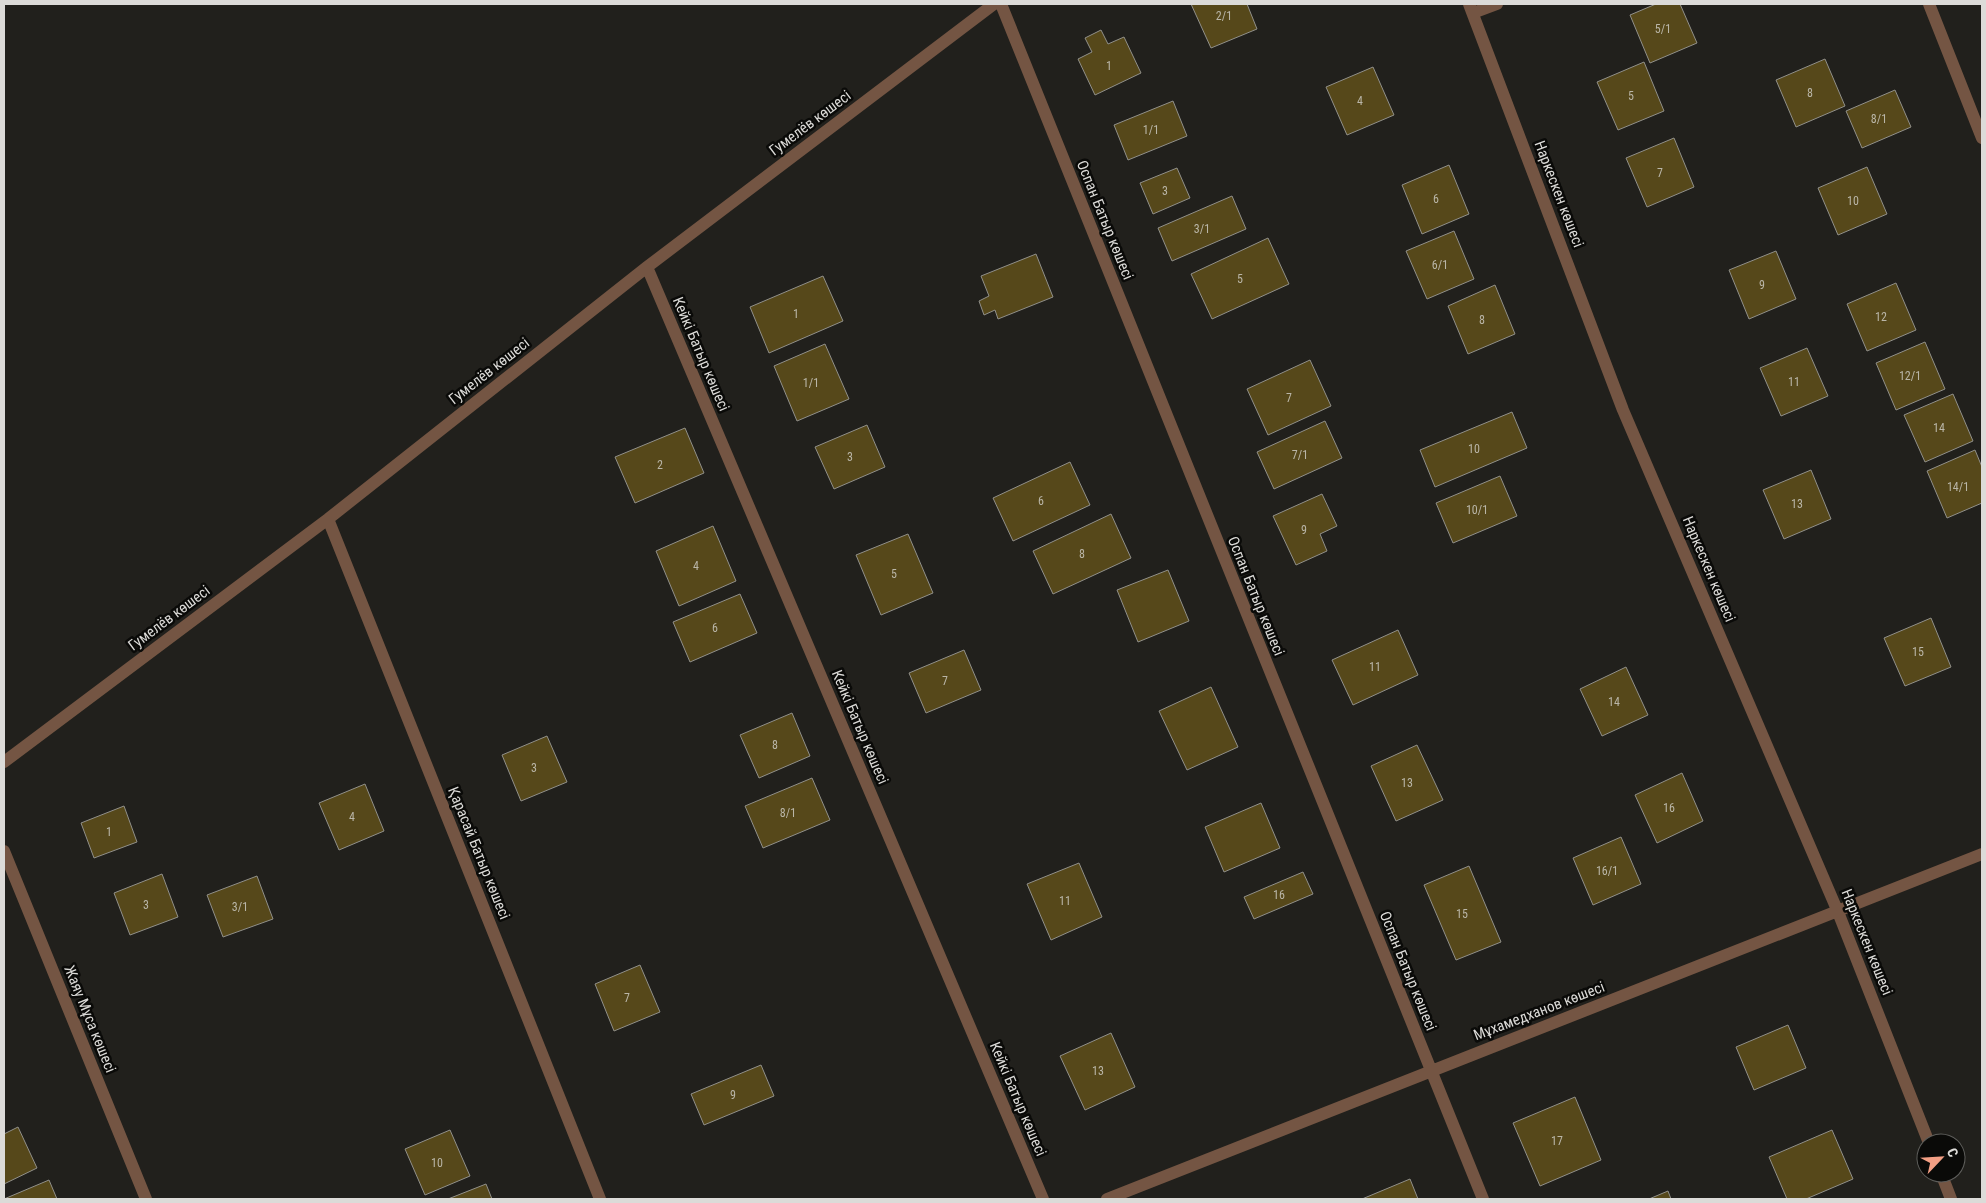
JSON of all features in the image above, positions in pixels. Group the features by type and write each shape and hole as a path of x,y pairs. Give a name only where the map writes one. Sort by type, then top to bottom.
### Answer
{"street":[{"name":"Гумелёв көшесі","path":"4,762 328,519 647,267 994,4"},
{"name":"Оспан Батыр көшесі","path":"1001,4 1483,1199"},
{"path":"1471,9 1497,4"},
{"path":"1929,4 1982,138"},
{"name":"Наркескен көшесі","path":"1471,9 1624,410 1838,912 1925,1133"},
{"name":"Кейкі Батыр көшесі","path":"647,267 1043,1199"},
{"name":"Қарасай Батыр көшесі","path":"328,519 600,1199"},
{"name":"Жаяу Мұса көшесі","path":"4,850 146,1199"},
{"name":"Мұхамедханов көшесі","path":"1108,1199 1982,854"},
{"path":"1945,1183 1952,1199"}],"building":[{"path":"1191,4 1247,4 1257,29 1211,48"},
{"path":"1656,4 1680,4 1697,43 1650,63 1630,15"},
{"path":"1101,30 1108,44 1124,37 1141,73 1095,95 1078,59 1092,52 1085,38"},
{"path":"1825,59 1845,106 1796,127 1776,80"},
{"path":"1644,62 1664,111 1618,130 1597,82"},
{"path":"1373,67 1394,115 1347,135 1326,87"},
{"path":"1895,90 1911,127 1862,148 1846,111"},
{"path":"1173,101 1187,136 1128,160 1114,125"},
{"path":"1674,138 1694,187 1647,207 1626,158"},
{"path":"1449,165 1469,214 1422,234 1402,185"},
{"path":"1867,167 1887,214 1838,235 1818,188"},
{"path":"1177,168 1190,198 1153,214 1140,183"},
{"path":"1232,196 1246,229 1172,261 1158,228"},
{"path":"1454,231 1474,279 1427,299 1406,251"},
{"path":"1268,238 1289,284 1212,319 1191,274"},
{"path":"1776,251 1796,299 1749,319 1729,270"},
{"path":"1036,254 1053,297 998,319 995,310 984,315 979,301 989,296 981,276"},
{"path":"823,276 843,321 769,353 750,307"},
{"path":"1896,283 1916,330 1867,351 1847,304"},
{"path":"1495,285 1515,334 1468,354 1448,306"},
{"path":"1925,342 1945,389 1896,410 1876,363"},
{"path":"825,344 849,399 797,421 774,366"},
{"path":"1807,348 1828,396 1781,416 1760,368"},
{"path":"1310,360 1331,406 1268,435 1247,389"},
{"path":"1953,394 1973,441 1925,462 1904,415"},
{"path":"1512,412 1527,448 1435,487 1420,450"},
{"path":"1325,421 1342,458 1274,489 1257,452"},
{"path":"867,425 885,467 834,489 815,447"},
{"path":"685,428 704,473 635,503 615,457"},
{"path":"1975,450 1982,467 1982,503 1947,518 1927,471"},
{"path":"1070,462 1090,505 1013,541 993,498"},
{"path":"1811,470 1831,519 1784,539 1763,490"},
{"path":"1500,476 1517,516 1453,543 1436,503"},
{"path":"1322,494 1337,526 1320,534 1327,551 1296,565 1273,516"},
{"path":"1111,514 1131,558 1053,594 1033,551"},
{"path":"713,526 736,581 679,606 656,551"},
{"path":"908,534 933,593 881,615 856,555"},
{"path":"1168,570 1189,621 1138,642 1117,590"},
{"path":"740,594 757,633 690,662 673,622"},
{"path":"1931,618 1951,667 1905,686 1884,638"},
{"path":"1398,630 1418,675 1353,705 1332,660"},
{"path":"964,650 981,690 926,713 909,673"},
{"path":"1626,667 1648,715 1602,736 1580,689"},
{"path":"1211,687 1238,747 1187,770 1159,711"},
{"path":"792,713 810,756 759,778 740,735"},
{"path":"547,736 567,782 521,801 502,755"},
{"path":"1417,745 1443,800 1396,821 1371,766"},
{"path":"1682,773 1703,821 1657,843 1635,795"},
{"path":"812,778 830,820 763,848 745,806"},
{"path":"365,784 384,831 339,850 319,803"},
{"path":"1261,803 1280,848 1224,872 1205,827"},
{"path":"124,806 137,842 94,858 81,823"},
{"path":"1621,837 1641,884 1593,905 1573,858"},
{"path":"1079,863 1102,917 1051,940 1027,884"},
{"path":"1469,866 1501,942 1456,960 1424,885"},
{"path":"1303,872 1313,894 1254,919 1244,897"},
{"path":"162,874 178,917 130,935 114,893"},
{"path":"257,876 273,919 223,937 207,895"},
{"path":"640,965 660,1012 614,1031 595,984"},
{"path":"1788,1025 1806,1068 1754,1090 1736,1047"},
{"path":"1111,1033 1135,1087 1085,1110 1060,1056"},
{"path":"761,1065 774,1096 704,1125 691,1094"},
{"path":"1575,1097 1601,1160 1540,1186 1513,1123"},
{"path":"18,1127 37,1168 4,1184 4,1134"},
{"path":"450,1130 470,1176 425,1195 405,1149"},
{"path":"1832,1130 1853,1179 1806,1199 1787,1199 1769,1157"},
{"path":"1410,1179 1418,1199 1362,1199"},
{"path":"49,1180 57,1199 4,1199"},
{"path":"486,1184 492,1199 448,1199"},
{"path":"1668,1191 1671,1199 1649,1199"}]}
